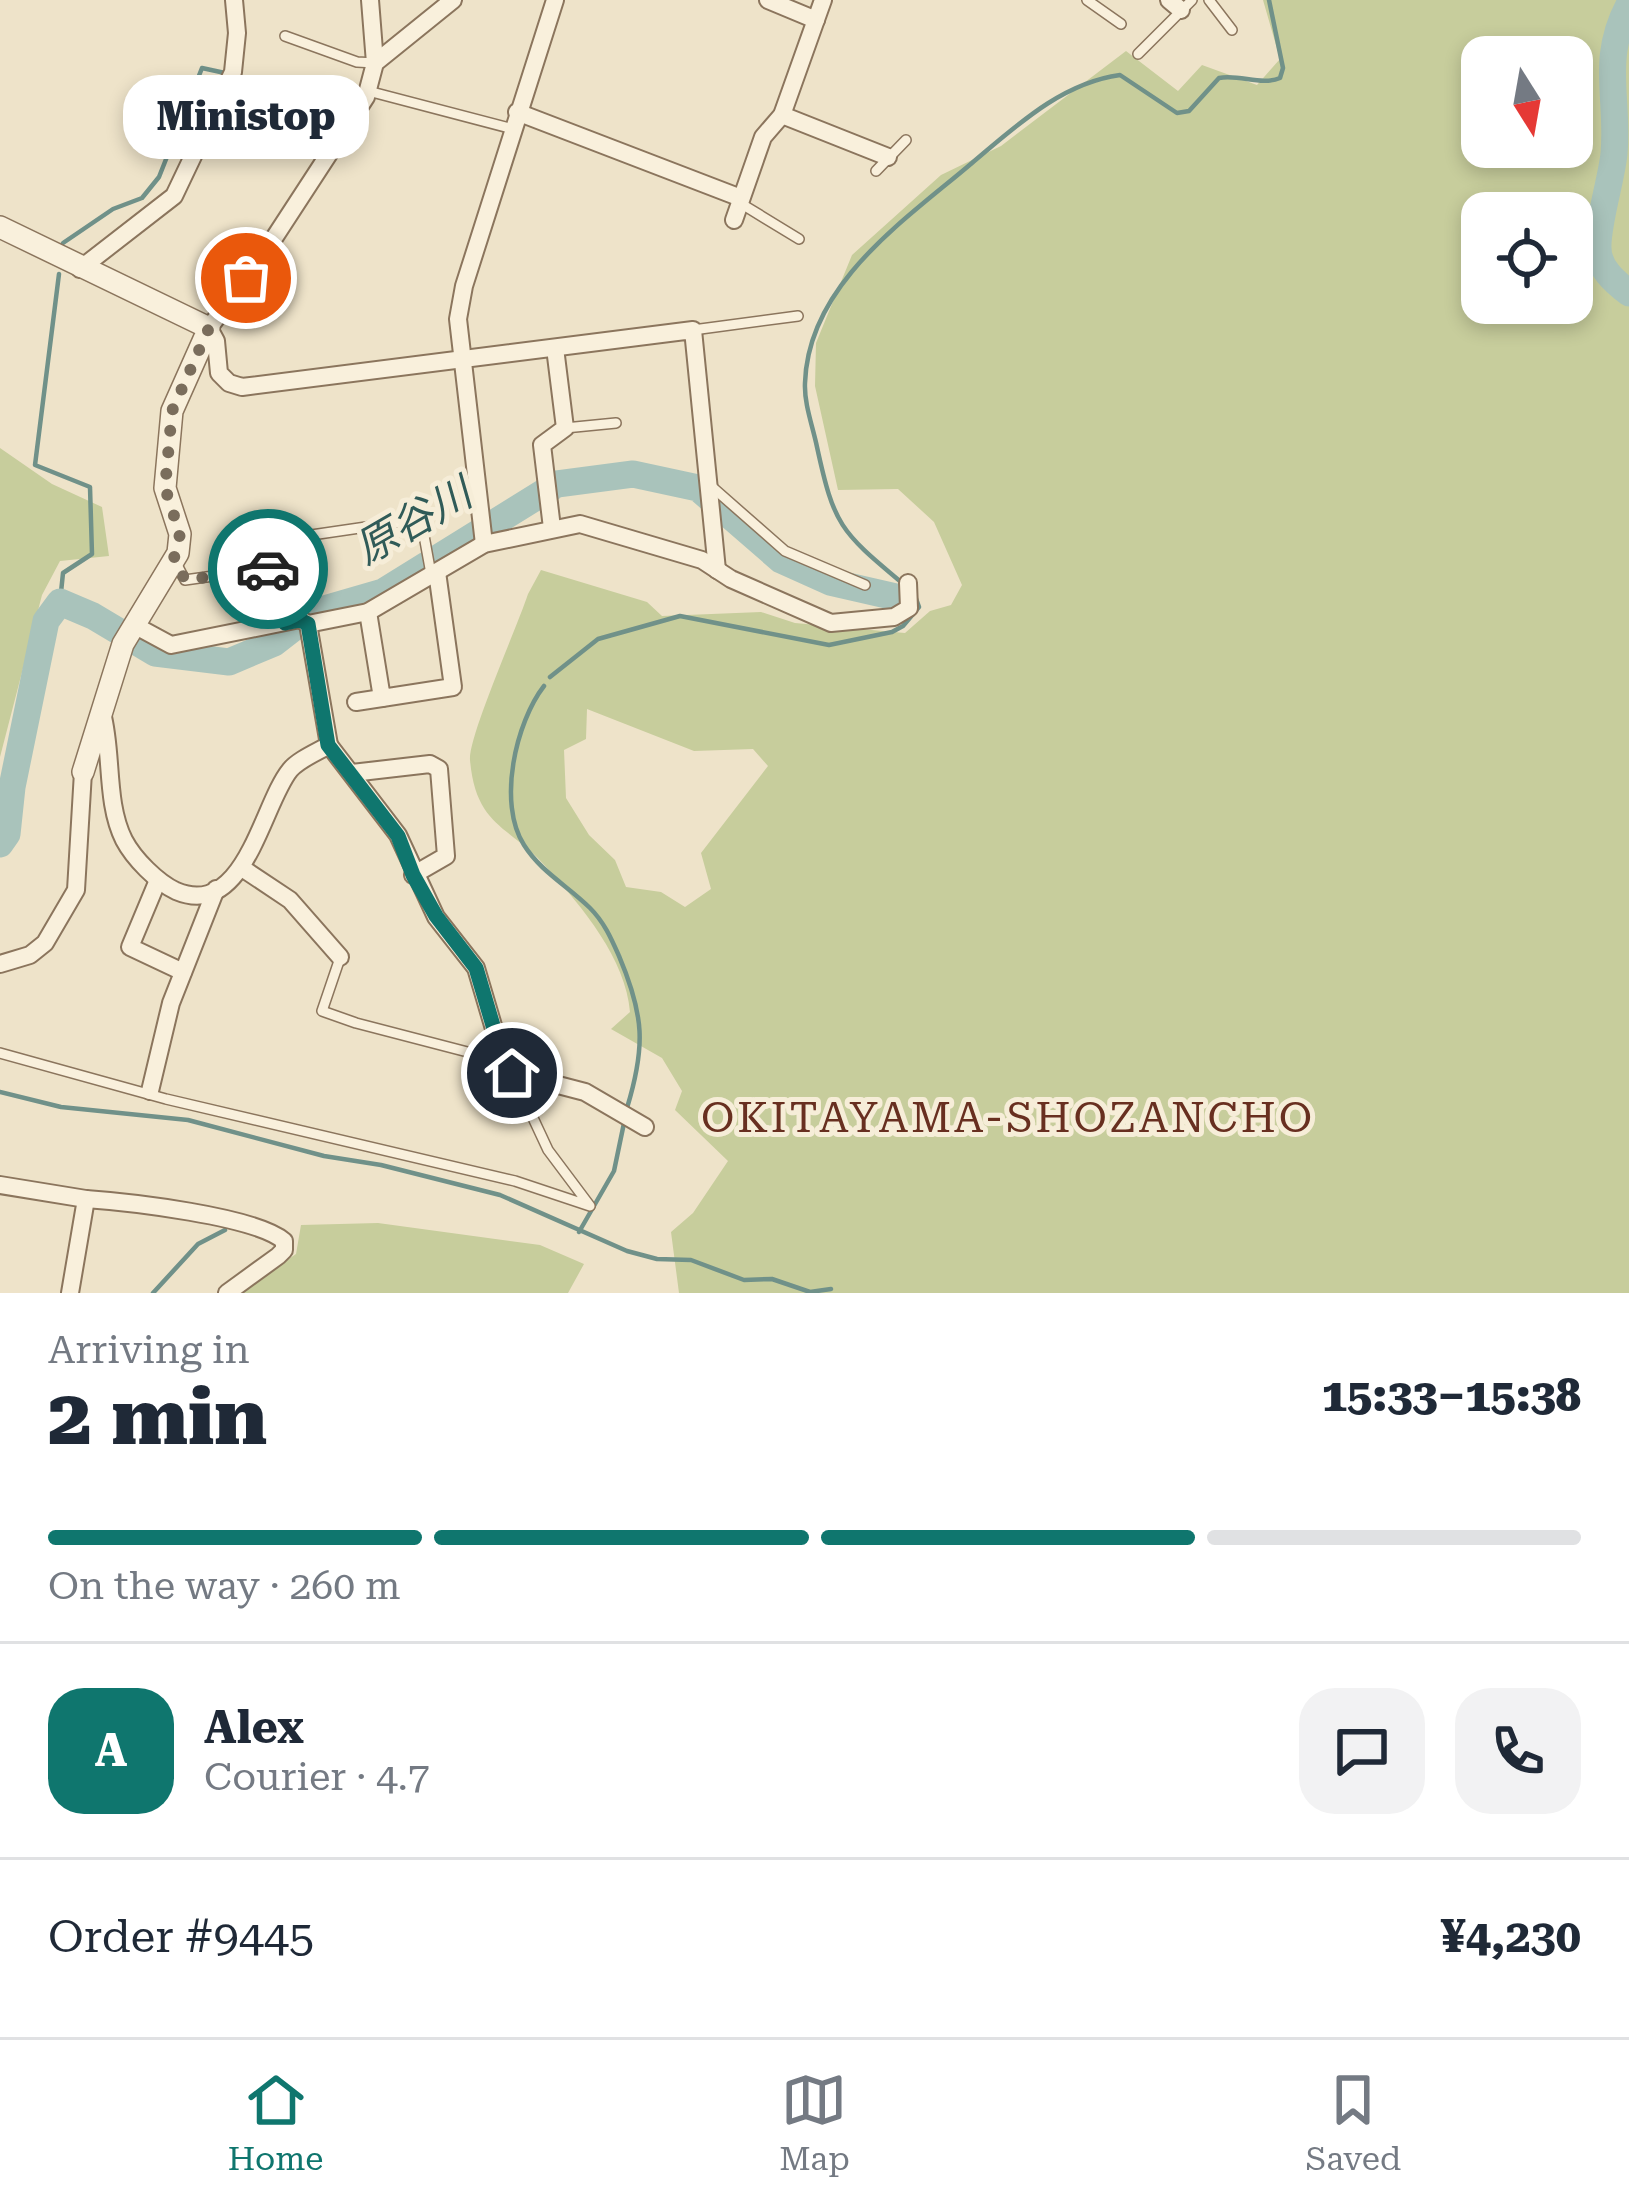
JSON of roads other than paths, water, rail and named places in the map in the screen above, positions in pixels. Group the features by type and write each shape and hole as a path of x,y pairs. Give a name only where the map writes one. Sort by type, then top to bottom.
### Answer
{"street":[{"path":"80,269 174,196 233,72 234,0"},
{"path":"0,964 30,955 44,943 76,890 83,772 100,707 130,632 174,558 180,534 165,488 172,411 209,328 263,255 368,91 375,63 370,0"},
{"path":"375,63 453,0"},
{"path":"484,544 458,319 464,286 555,0"},
{"path":"768,0 816,20"},
{"path":"515,121 738,207 763,137 782,115 823,0"},
{"path":"782,115 882,164"},
{"path":"0,227 209,328 216,340 219,373 242,387 693,329 717,570"},
{"path":"553,528 542,445 565,428 555,348"},
{"path":"130,632 171,645 368,612 484,544 580,524 702,560 782,604 831,623 894,617 909,608 908,583"},
{"path":"356,702 454,687 434,573"},
{"path":"368,612 382,698"},
{"path":"308,624 328,745 398,836 436,916 476,968 509,1068 585,1093 646,1127"},
{"path":"100,707 124,840 158,880 192,896 216,889 242,868 291,769 328,745"},
{"path":"352,773 430,764 439,769 446,856 413,875"},
{"path":"242,868 290,900 340,957"},
{"path":"158,880 130,947 183,972"},
{"path":"150,1091 171,1003 216,889"},
{"path":"0,1185 146,1204 243,1223 284,1241 278,1256 226,1293"},
{"path":"70,1293 86,1198"}],"lane":[{"path":"1087,0 1121,24"},
{"path":"1209,0 1232,30"},
{"path":"1138,54 1180,3"},
{"path":"285,36 357,62 375,63"},
{"path":"284,88 350,121"},
{"path":"368,91 515,121"},
{"path":"882,164 906,140"},
{"path":"738,207 799,239"},
{"path":"693,329 798,316"},
{"path":"565,428 616,423"},
{"path":"711,486 785,551 865,585"},
{"path":"174,558 185,580 277,568 298,564 291,538 421,519 434,573"},
{"path":"277,568 285,623"},
{"path":"0,1053 166,1099 515,1181 590,1206 548,1150 509,1068 322,1011 340,957"}],"waterway":[{"path":"901,582 842,525 829,494 807,407 810,347 841,285 918,207 1022,121 1078,87 1120,75 1177,113 1189,111 1219,78 1280,78 1283,68 1269,0"},
{"path":"1629,5 1615,43 1614,154 1598,248 1604,268 1629,293"},
{"path":"63,243 113,209 142,198 159,177 202,68 225,73"},
{"path":"59,274 35,465 90,487 92,554 63,573 60,602"},
{"name":"原谷川","path":"0,844 7,834 46,621 60,602 155,653 229,662 274,643 314,612 383,592 557,484 633,474 698,488 781,560 830,582 900,598"},
{"path":"550,677 598,639 680,616 829,645 892,632 919,607 914,593"},
{"path":"544,686 518,741 512,808 524,845 599,919 627,977 640,1031 627,1108"},
{"path":"0,1092 61,1107 188,1120 324,1156 381,1165 500,1195 627,1251 657,1259 691,1260 744,1280 772,1279 810,1292 831,1289"},
{"path":"579,1232 614,1171 624,1123"},
{"path":"153,1293 198,1244 225,1230"}],"place":[{"name":"Ministop","path":"246,278"}],"district":[{"name":"OKITAYAMA-SHOZANCHO","path":"1008,1117"}]}
